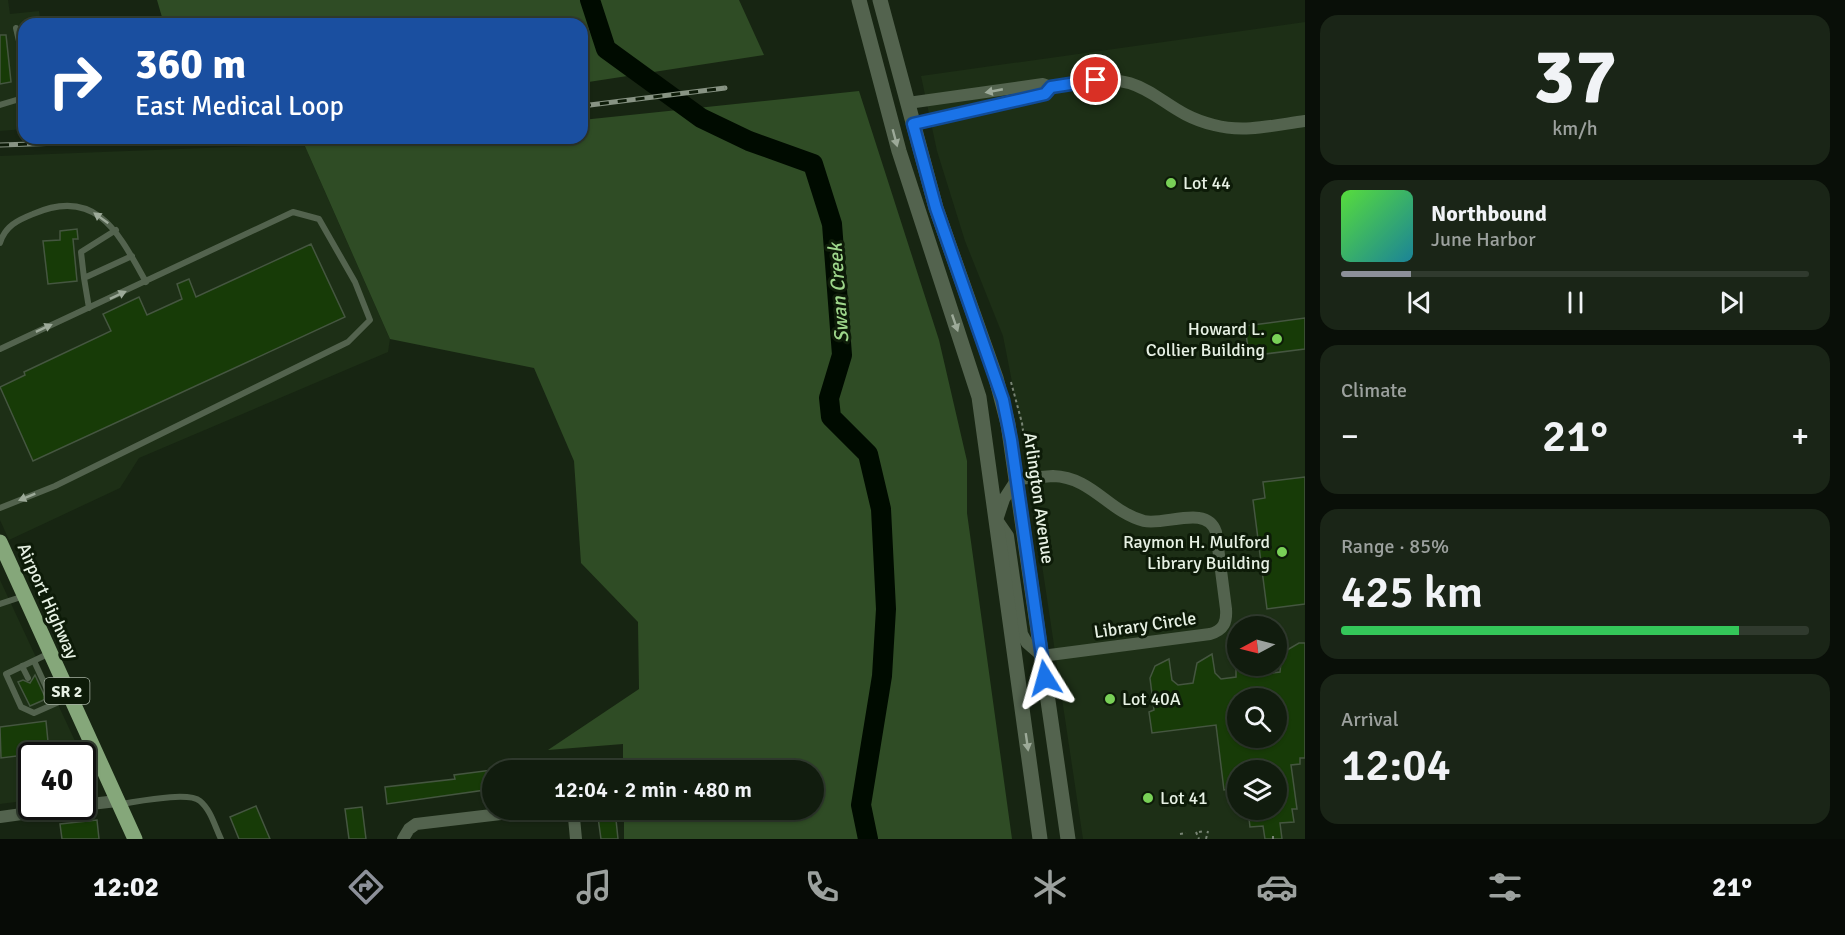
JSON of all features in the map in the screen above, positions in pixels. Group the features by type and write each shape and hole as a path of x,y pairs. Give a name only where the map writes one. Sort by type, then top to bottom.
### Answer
{"main road":[{"name":"Airport Highway","path":"0,542 135,839"}],"street":[{"path":"859,0 898,151 979,397 1040,839"},
{"path":"870,0 897,108 903,118 913,124 1045,94 1051,87"},
{"name":"Arlington Avenue","path":"880,0 936,208 1003,400 1017,479 1068,839"},
{"path":"908,103 1043,84 1051,87 1094,80 1123,81 1150,91 1194,118 1226,128 1305,121"},
{"name":"Library Circle","path":"1017,479 1053,476 1072,478 1093,488 1120,511 1143,520 1158,522 1203,518 1212,525 1216,539 1226,618 1225,625 1216,632 1042,656"},
{"path":"997,520 1004,499 1017,479"},
{"path":"997,520 1008,536 1022,634 1027,644 1042,656"},
{"path":"96,804 118,802"},
{"path":"0,817 18,814"},
{"path":"403,839 403,835 416,824 482,816"},
{"path":"574,820 576,839"}],"lane":[{"path":"16,28 18,37"},
{"path":"0,105 18,100"},
{"path":"0,243 13,223 43,210 70,205 98,213 116,230 146,282"},
{"path":"0,348 293,212 319,219 354,282 370,320 348,342 55,486 0,508"},
{"path":"89,308 81,252 116,230"},
{"path":"84,278 132,256"},
{"path":"0,604 24,596"},
{"path":"50,653 6,674 21,707 34,713 70,697"},
{"path":"34,661 54,704"},
{"path":"22,666 28,678"},
{"path":"39,702 42,709"},
{"path":"118,802 187,797 199,800 207,810 221,839"}],"path":[{"path":"1199,839 1198,832 1206,831 1206,839"},
{"path":"1180,834 1186,833"}],"shaded area":[{"path":"0,0 8,0 10,14 39,11 40,18 18,18 18,130 0,131"},
{"path":"157,0 739,0 764,55 588,82 588,18 162,18"},
{"path":"1305,22 1305,839 1083,839 1023,438 1003,336 965,241 937,151 921,76"},
{"path":"859,91 939,340 967,461 967,513 1012,839 624,839 624,820 824,820 824,760 623,760 623,744 548,750 639,689 638,622 581,563 574,461 534,368 390,339 304,144 588,144 588,119"},
{"path":"304,144 390,339 388,352 139,458 120,488 9,540 0,520 0,156"},
{"path":"0,580 75,742 18,742 18,802 0,804"}],"building":[{"path":"0,35 6,35 11,82 0,84"},
{"path":"77,229 78,239 73,239 77,281 48,284 43,241 60,240 60,231"},
{"path":"311,244 345,317 33,461 0,387 25,375 24,372 111,331 103,314 139,297 147,315 182,299 177,284 189,279 196,297"},
{"name":"Howard L. Collier Building","path":"1305,318 1305,349 1249,356 1245,326"},
{"name":"Raymon H. Mulford Library Building","path":"1305,477 1305,604 1267,609 1253,500 1265,498 1263,482"},
{"path":"1299,643 1305,643 1305,758 1300,758 1300,764 1291,765 1297,809 1292,809 1294,822 1280,823 1282,839 1265,839 1263,826 1250,827 1249,820 1287,820 1287,760 1227,760 1227,790 1224,790 1216,725 1152,733 1149,712 1154,710 1150,678 1155,666 1169,659 1172,680 1178,685 1193,683 1197,663 1212,654 1215,673 1221,679 1287,676 1287,650"},
{"path":"35,675 46,699 30,706 18,682 23,680 30,683"},
{"path":"46,721 48,742 18,742 18,756 1,758 0,727"},
{"path":"482,771 482,790 387,804 385,787 455,779 454,775"},
{"path":"256,806 270,839 239,839 230,817"},
{"path":"362,807 366,839 349,839 345,809"},
{"path":"97,820 99,839 62,839 60,824"},
{"path":"598,820 616,820 618,839 601,839"}],"waterway":[{"name":"Swan Creek","path":"590,0 606,49 701,118 749,141 813,164 832,224 842,355 829,398 831,417 868,454 881,509 886,609 882,676 861,805 868,839"}],"railway":[{"path":"588,105 725,88"},
{"path":"0,145 31,144"}],"place":[{"name":"Lot 44","path":"1171,183"},
{"name":"Howard L. Collier Building","path":"1277,339"},
{"name":"Raymon H. Mulford Library Building","path":"1282,552"},
{"name":"Lot 40A","path":"1110,699"},
{"name":"Lot 41","path":"1148,798"}],"route":[{"path":"1045,678 1011,440 1003,400 936,208 913,124 1045,94 1051,87 1096,80"}]}
